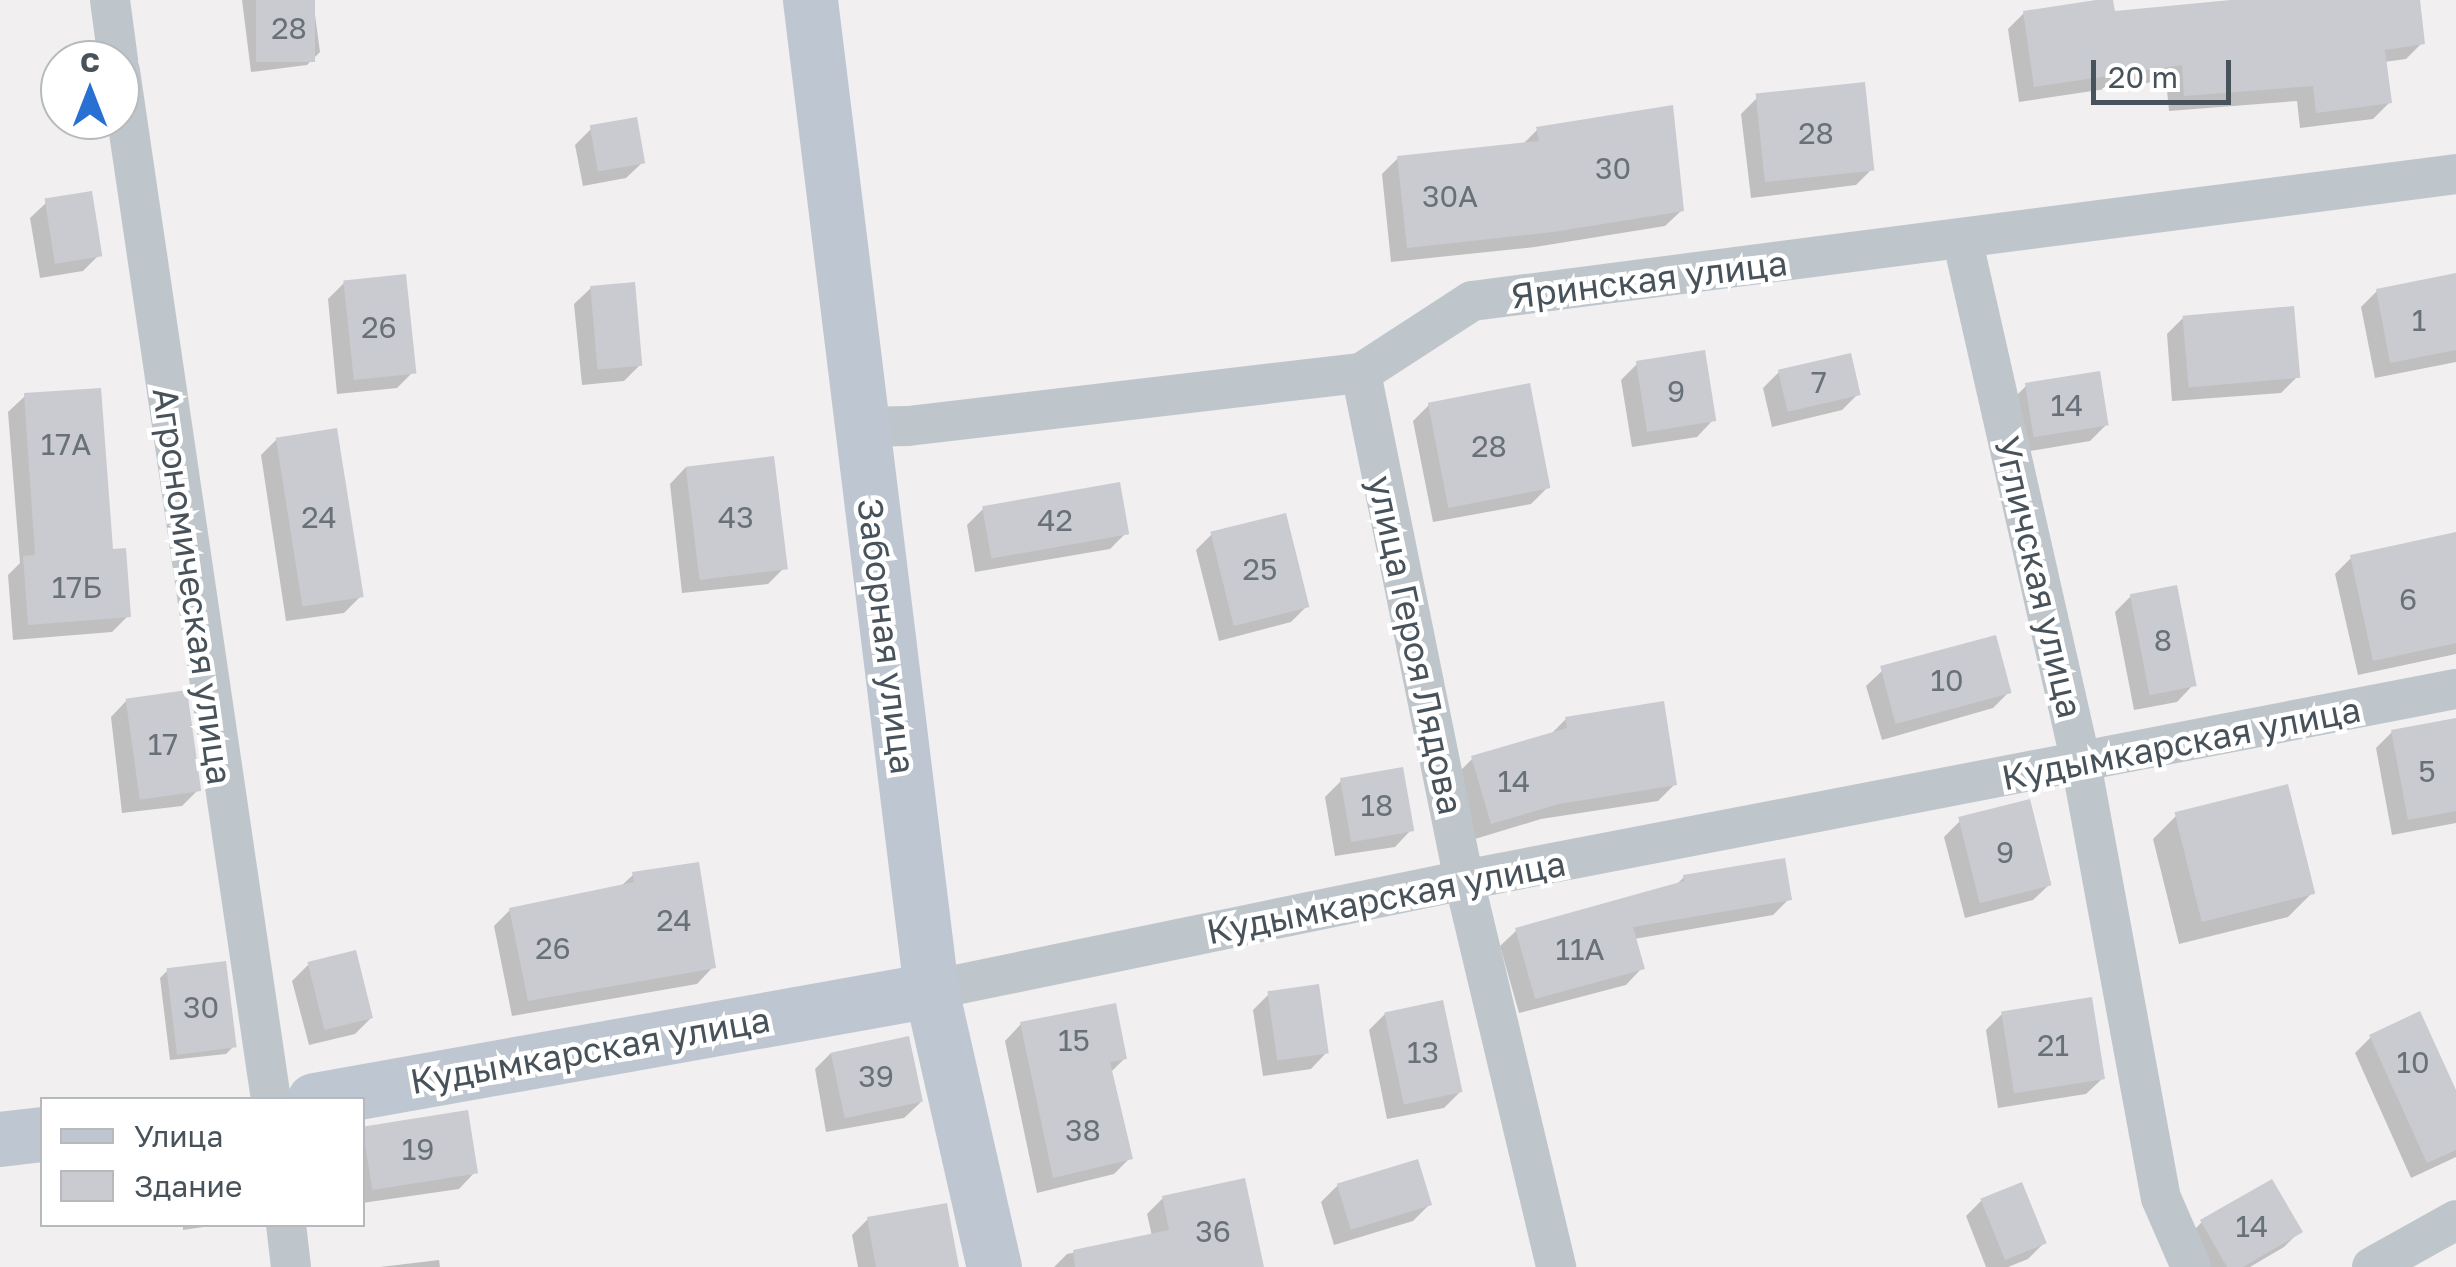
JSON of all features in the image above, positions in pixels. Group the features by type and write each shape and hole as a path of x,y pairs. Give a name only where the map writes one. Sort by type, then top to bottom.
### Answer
{"street":[{"path":"110,0 115,40"},
{"name":"Заборная улица","path":"810,0 931,990 994,1267"},
{"name":"Агрономическая улица","path":"130,140 271,1097"},
{"name":"Яринская улица","path":"861,427 908,426 1361,373 1472,301 2456,174"},
{"name":"Угличская улица","path":"1962,238 2081,763 2162,1198 2191,1267"},
{"name":"улица Героя Лядова","path":"1361,373 1464,880 1556,1267"},
{"name":"Кудымкарская улица","path":"331,1097 931,990 1464,880 2456,689"},
{"path":"0,1139 40,1134"},
{"path":"2372,1267 2456,1220"},
{"path":"286,1227 292,1267"}],"building":[{"path":"256,0 315,0 315,62 256,62"},
{"path":"2113,0 2115,11 2231,0 2420,0 2425,44 2385,50 2392,103 2316,113 2313,86 2184,96 2182,65 2034,87 2023,11"},
{"path":"1865,82 1874,171 1765,182 1756,93"},
{"path":"1673,105 1684,211 1553,232 1407,248 1397,156 1539,141 1536,127"},
{"path":"637,117 645,163 598,172 590,125"},
{"path":"92,191 102,256 55,264 45,199"},
{"path":"2456,273 2456,350 2390,363 2376,289"},
{"path":"406,274 416,373 354,380 343,281"},
{"path":"635,282 642,366 597,370 590,286"},
{"path":"2294,306 2300,378 2189,387 2182,316"},
{"path":"1705,350 1716,421 1647,432 1636,361"},
{"path":"1851,353 1861,395 1788,412 1778,370"},
{"path":"2100,371 2109,425 2034,437 2025,383"},
{"path":"1530,383 1550,488 1448,508 1428,403"},
{"path":"101,388 113,549 126,548 131,617 28,625 23,556 35,555 24,393"},
{"path":"337,428 364,597 303,607 276,438"},
{"path":"774,456 788,569 700,580 686,467"},
{"path":"1120,482 1129,534 991,559 982,506"},
{"path":"1286,513 1309,607 1234,626 1210,532"},
{"path":"2456,532 2456,643 2373,661 2350,555"},
{"path":"2177,585 2197,686 2150,695 2130,594"},
{"path":"1996,635 2012,693 1896,724 1880,666"},
{"path":"187,690 201,791 140,800 126,699"},
{"path":"1664,701 1677,785 1559,804 1491,824 1471,756 1567,728 1565,717"},
{"path":"2456,718 2456,811 2408,820 2391,730"},
{"path":"1403,767 1414,831 1351,842 1340,778"},
{"path":"2288,784 2315,894 2202,922 2174,812"},
{"path":"2030,799 2052,885 1980,903 1958,817"},
{"path":"1785,858 1792,900 1633,927 1645,969 1535,999 1515,928 1684,881 1683,875"},
{"path":"699,862 716,968 528,1001 509,908 634,882 632,872"},
{"path":"356,950 373,1018 324,1030 307,962"},
{"path":"226,961 237,1047 177,1055 166,968"},
{"path":"1319,984 1329,1053 1277,1061 1268,991"},
{"path":"2092,997 2105,1079 2014,1093 2001,1011"},
{"path":"1443,1000 1463,1092 1404,1104 1384,1012"},
{"path":"1116,1003 1127,1059 1110,1062 1133,1159 1053,1178 1020,1022"},
{"path":"2420,1011 2456,1090 2456,1150 2427,1163 2369,1035"},
{"path":"909,1036 923,1102 845,1118 831,1053"},
{"path":"468,1110 478,1173 372,1190 365,1126"},
{"path":"1418,1159 1432,1205 1351,1230 1337,1184"},
{"path":"1245,1178 1264,1267 1075,1267 1073,1250 1169,1230 1162,1196"},
{"path":"2272,1179 2303,1232 2243,1267 2227,1267 2200,1220"},
{"path":"2022,1182 2047,1243 2005,1260 1980,1199"},
{"path":"947,1203 959,1267 876,1267 867,1217"}]}
